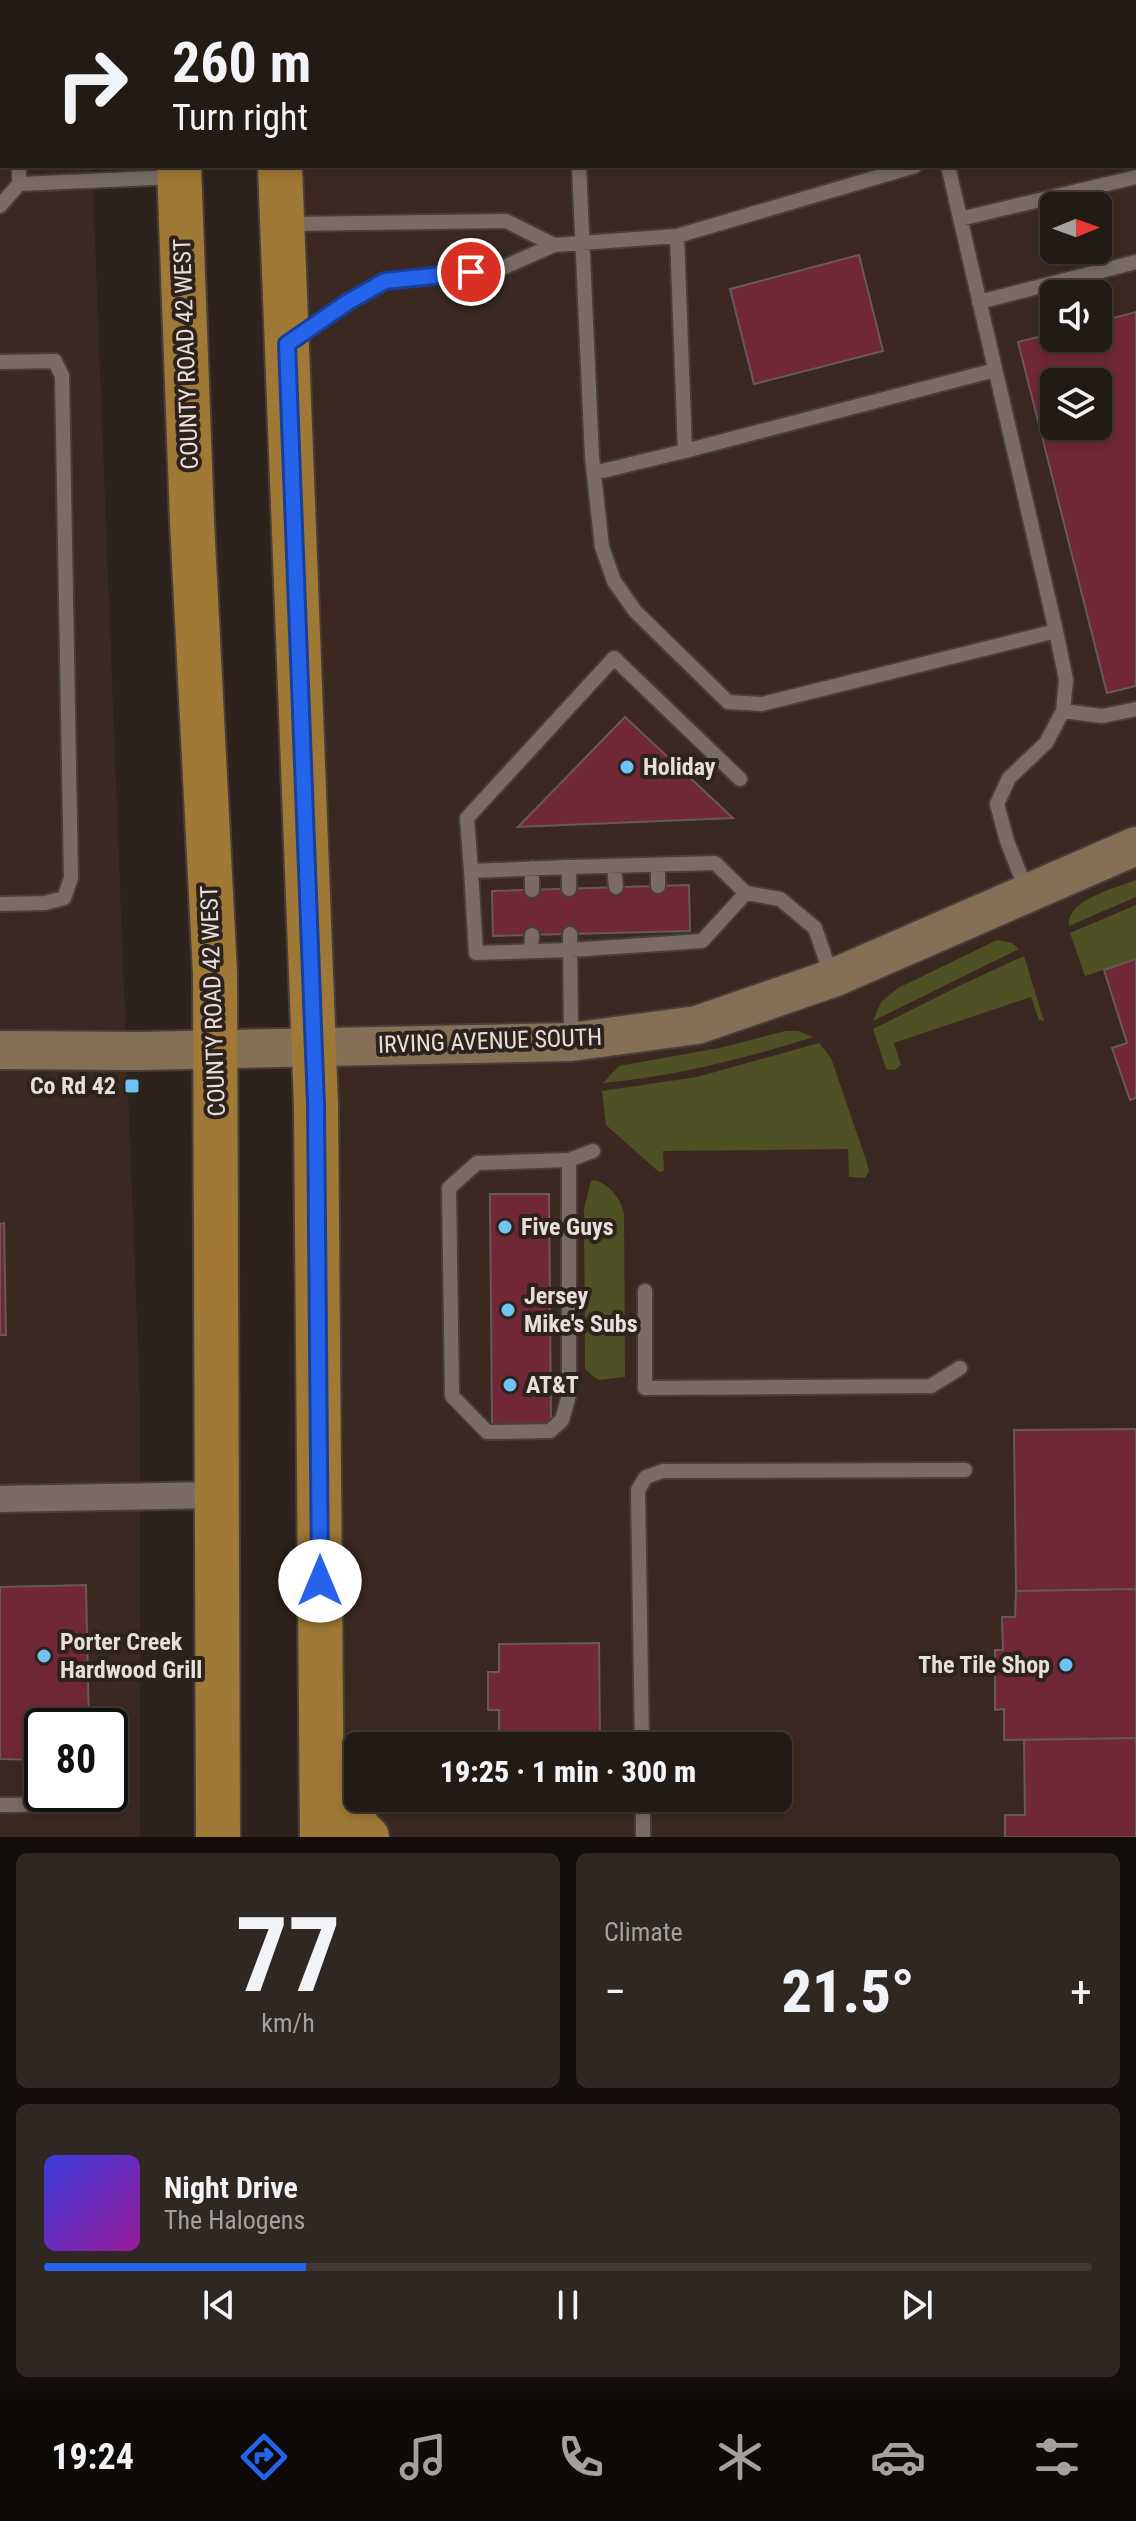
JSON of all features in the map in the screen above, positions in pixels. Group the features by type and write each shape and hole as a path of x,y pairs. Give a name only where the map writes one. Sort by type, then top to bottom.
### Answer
{"highway":[{"path":"280,168 314,1048 322,1837"},
{"name":"COUNTY ROAD 42 WEST","path":"179,171 192,521 215,974 218,1837"},
{"path":"321,1731 345,1805 357,1829 367,1837"}],"street":[{"name":"IRVING AVENUE SOUTH","path":"0,1050 571,1042 697,1025 833,978 1136,846"},
{"path":"0,1499 217,1495"}],"lane":[{"path":"0,206 19,184 19,168"},
{"path":"579,168 594,473 602,547 614,581 635,611 728,702 762,704 1056,631"},
{"path":"287,344 385,281 500,269 554,245 677,236 908,168"},
{"path":"948,168 1066,680 1063,711 1046,743 1009,778 997,804 1007,841 1027,892"},
{"path":"19,184 179,171"},
{"path":"960,219 1136,177"},
{"path":"282,224 506,221 554,245"},
{"path":"677,236 685,451"},
{"path":"979,302 1136,262"},
{"path":"0,362 55,361 62,376 71,878 64,898 45,903 0,904"},
{"path":"594,473 995,370"},
{"path":"740,779 614,658 467,818 476,953 570,950 617,940 659,938 702,941 746,893"},
{"path":"1063,711 1102,716 1136,709"},
{"path":"471,871 715,863 746,893 780,899 815,928 833,978"},
{"path":"658,865 658,886"},
{"path":"614,866 616,887"},
{"path":"569,867 569,889"},
{"path":"532,868 532,890"},
{"path":"570,934 571,1042"},
{"path":"531,951 532,935"},
{"path":"569,1160 569,1395 562,1420 550,1431 487,1432 452,1396 449,1188 477,1163 569,1160 593,1151"},
{"path":"645,1291 645,1388 931,1386 960,1368"},
{"path":"642,1732 638,1490 646,1477 663,1471 965,1470"},
{"path":"0,1805 24,1805"},
{"path":"643,1812 643,1837"}],"shaded area":[{"path":"0,168 92,168 140,1401 140,1837 0,1837"},
{"path":"280,168 1136,168 1136,1837 322,1837"}],"green space":[{"path":"1136,880 1136,897 1069,926 1070,917 1083,902"},
{"path":"1136,905 1136,959 1085,976 1070,933"},
{"path":"997,940 1012,943 1019,949 873,1021 881,1002 898,988"},
{"path":"1024,956 1044,1021 1039,1020 1031,997 894,1043 901,1065 895,1070 886,1069 873,1029"},
{"path":"785,1031 798,1031 813,1037 709,1066 603,1083 619,1066 719,1048"},
{"path":"819,1043 831,1058 867,1163 869,1171 865,1178 849,1177 848,1149 663,1151 664,1171 659,1172 606,1125 602,1091 697,1077"},
{"path":"591,1181 614,1192 624,1213 625,1377 598,1380 585,1369 584,1210"}],"building":[{"path":"859,255 883,351 754,384 730,289"},
{"path":"1136,312 1136,686 1107,693 1043,440 1112,440 1112,368 1040,368 1040,429 1018,342 1040,336 1040,352 1112,352 1112,318"},
{"name":"Holiday","path":"625,717 733,818 518,827"},
{"path":"689,885 690,931 493,936 492,891"},
{"path":"1136,959 1136,1098 1130,1100 1112,1048 1127,1043 1104,970"},
{"path":"490,1194 549,1194 551,1423 492,1424"},
{"path":"4,1223 6,1335 0,1335 0,1224"},
{"path":"1136,1429 1136,1589 1016,1591 1014,1430"},
{"name":"Porter Creek Hardwood Grill","path":"86,1585 89,1708 24,1708 24,1760 0,1759 0,1587"},
{"name":"The Tile Shop","path":"1136,1589 1136,1738 1004,1740 1004,1709 995,1710 995,1650 1003,1650 1002,1617 1015,1617 1016,1591"},
{"path":"599,1643 600,1732 499,1732 499,1710 488,1710 488,1672 499,1672 499,1644"},
{"path":"1136,1738 1136,1837 1005,1837 1005,1815 1025,1815 1024,1740"}],"place":[{"name":"Holiday","path":"627,767"},
{"name":"Co Rd 42","path":"132,1086"},
{"name":"Five Guys","path":"505,1227"},
{"name":"Jersey Mike's Subs","path":"508,1310"},
{"name":"AT&T","path":"510,1385"},
{"name":"Porter Creek Hardwood Grill","path":"44,1656"},
{"name":"The Tile Shop","path":"1066,1665"}],"route":[{"path":"320,1581 316,1105 287,344 385,281 471,272"}]}
